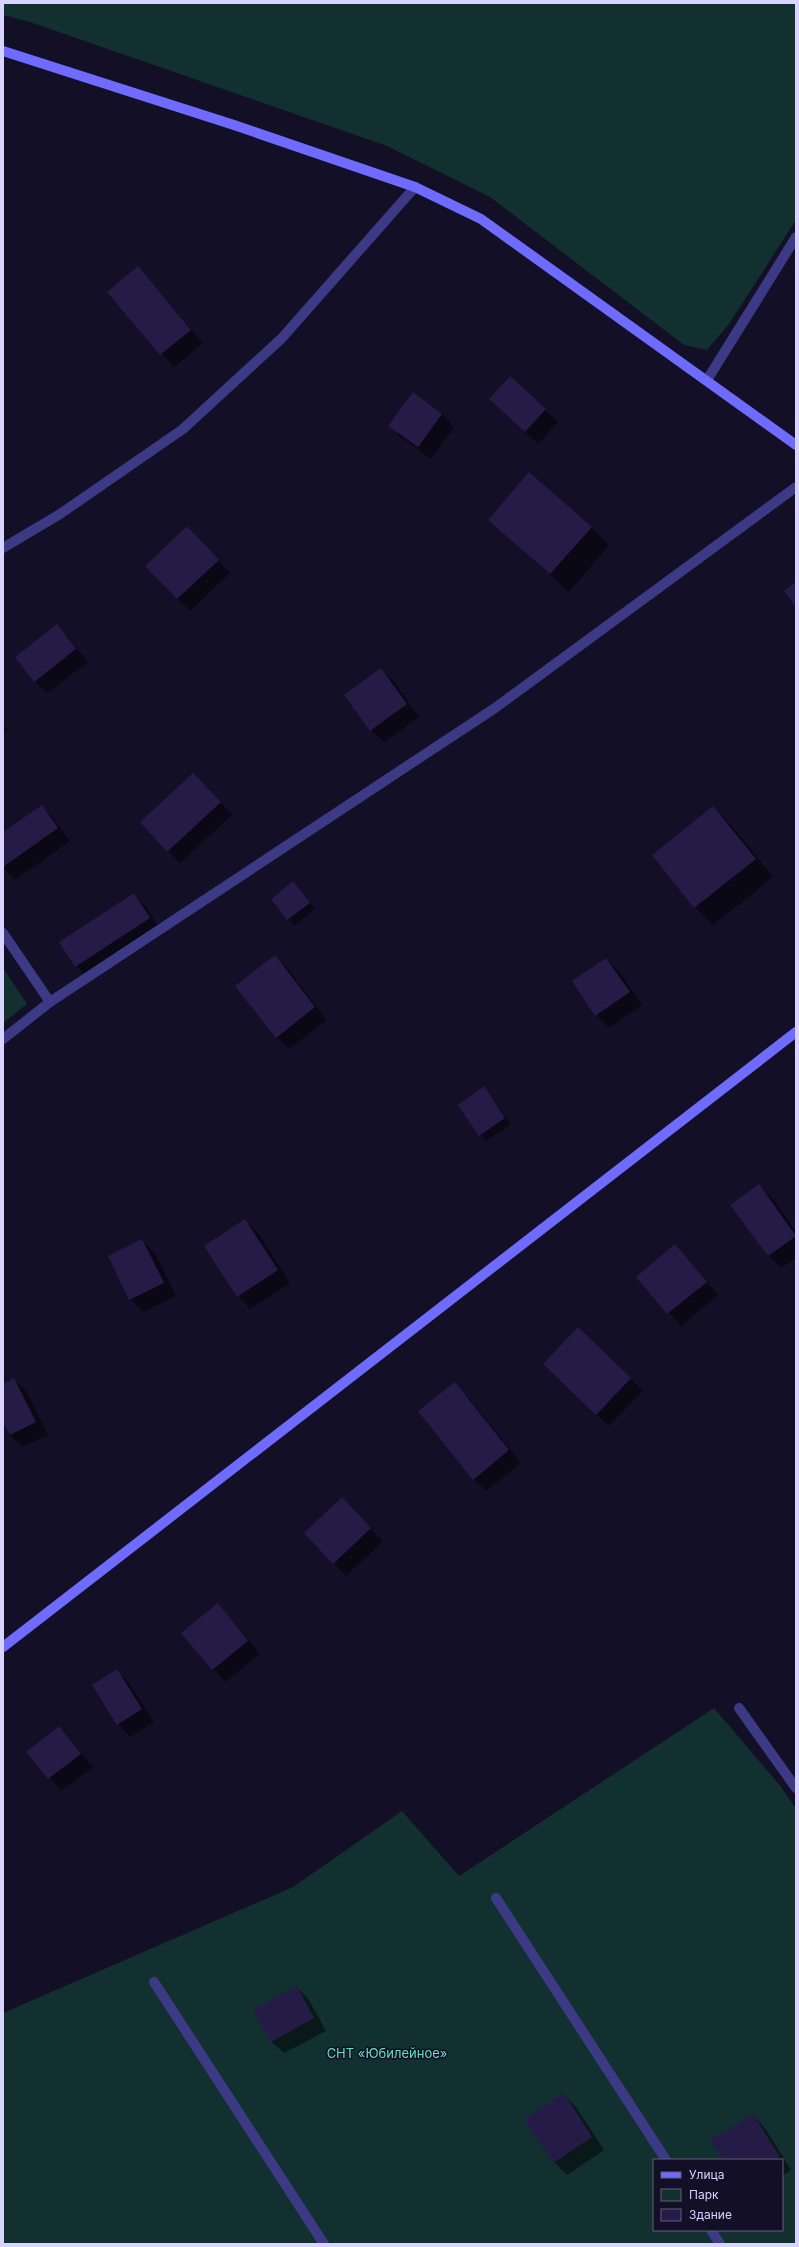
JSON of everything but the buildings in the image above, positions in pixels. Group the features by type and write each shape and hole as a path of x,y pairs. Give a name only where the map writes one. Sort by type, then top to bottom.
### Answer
{"main road":[{"path":"3,51 234,125 415,187 481,219 796,445"},
{"path":"3,1647 796,1032"}],"lane":[{"path":"3,548 60,514 183,429 282,338 415,187"},
{"path":"707,380 796,237"},
{"path":"3,1039 50,1002 495,708 796,487"},
{"path":"3,933 50,1002"},
{"path":"739,1708 796,1788"},
{"path":"496,1898 665,2159"},
{"path":"154,1982 324,2244"},
{"path":"712,2231 720,2244"}],"green space":[{"path":"3,3 796,3 796,220 729,324 707,350 684,345 490,197 387,146 30,22 3,15"},
{"path":"3,968 27,1004 3,1023"},
{"name":"СНТ «Юбилейное»","path":"714,1708 782,1788 796,1809 796,2244 3,2244 3,2013 293,1887 402,1811 459,1876"}]}
